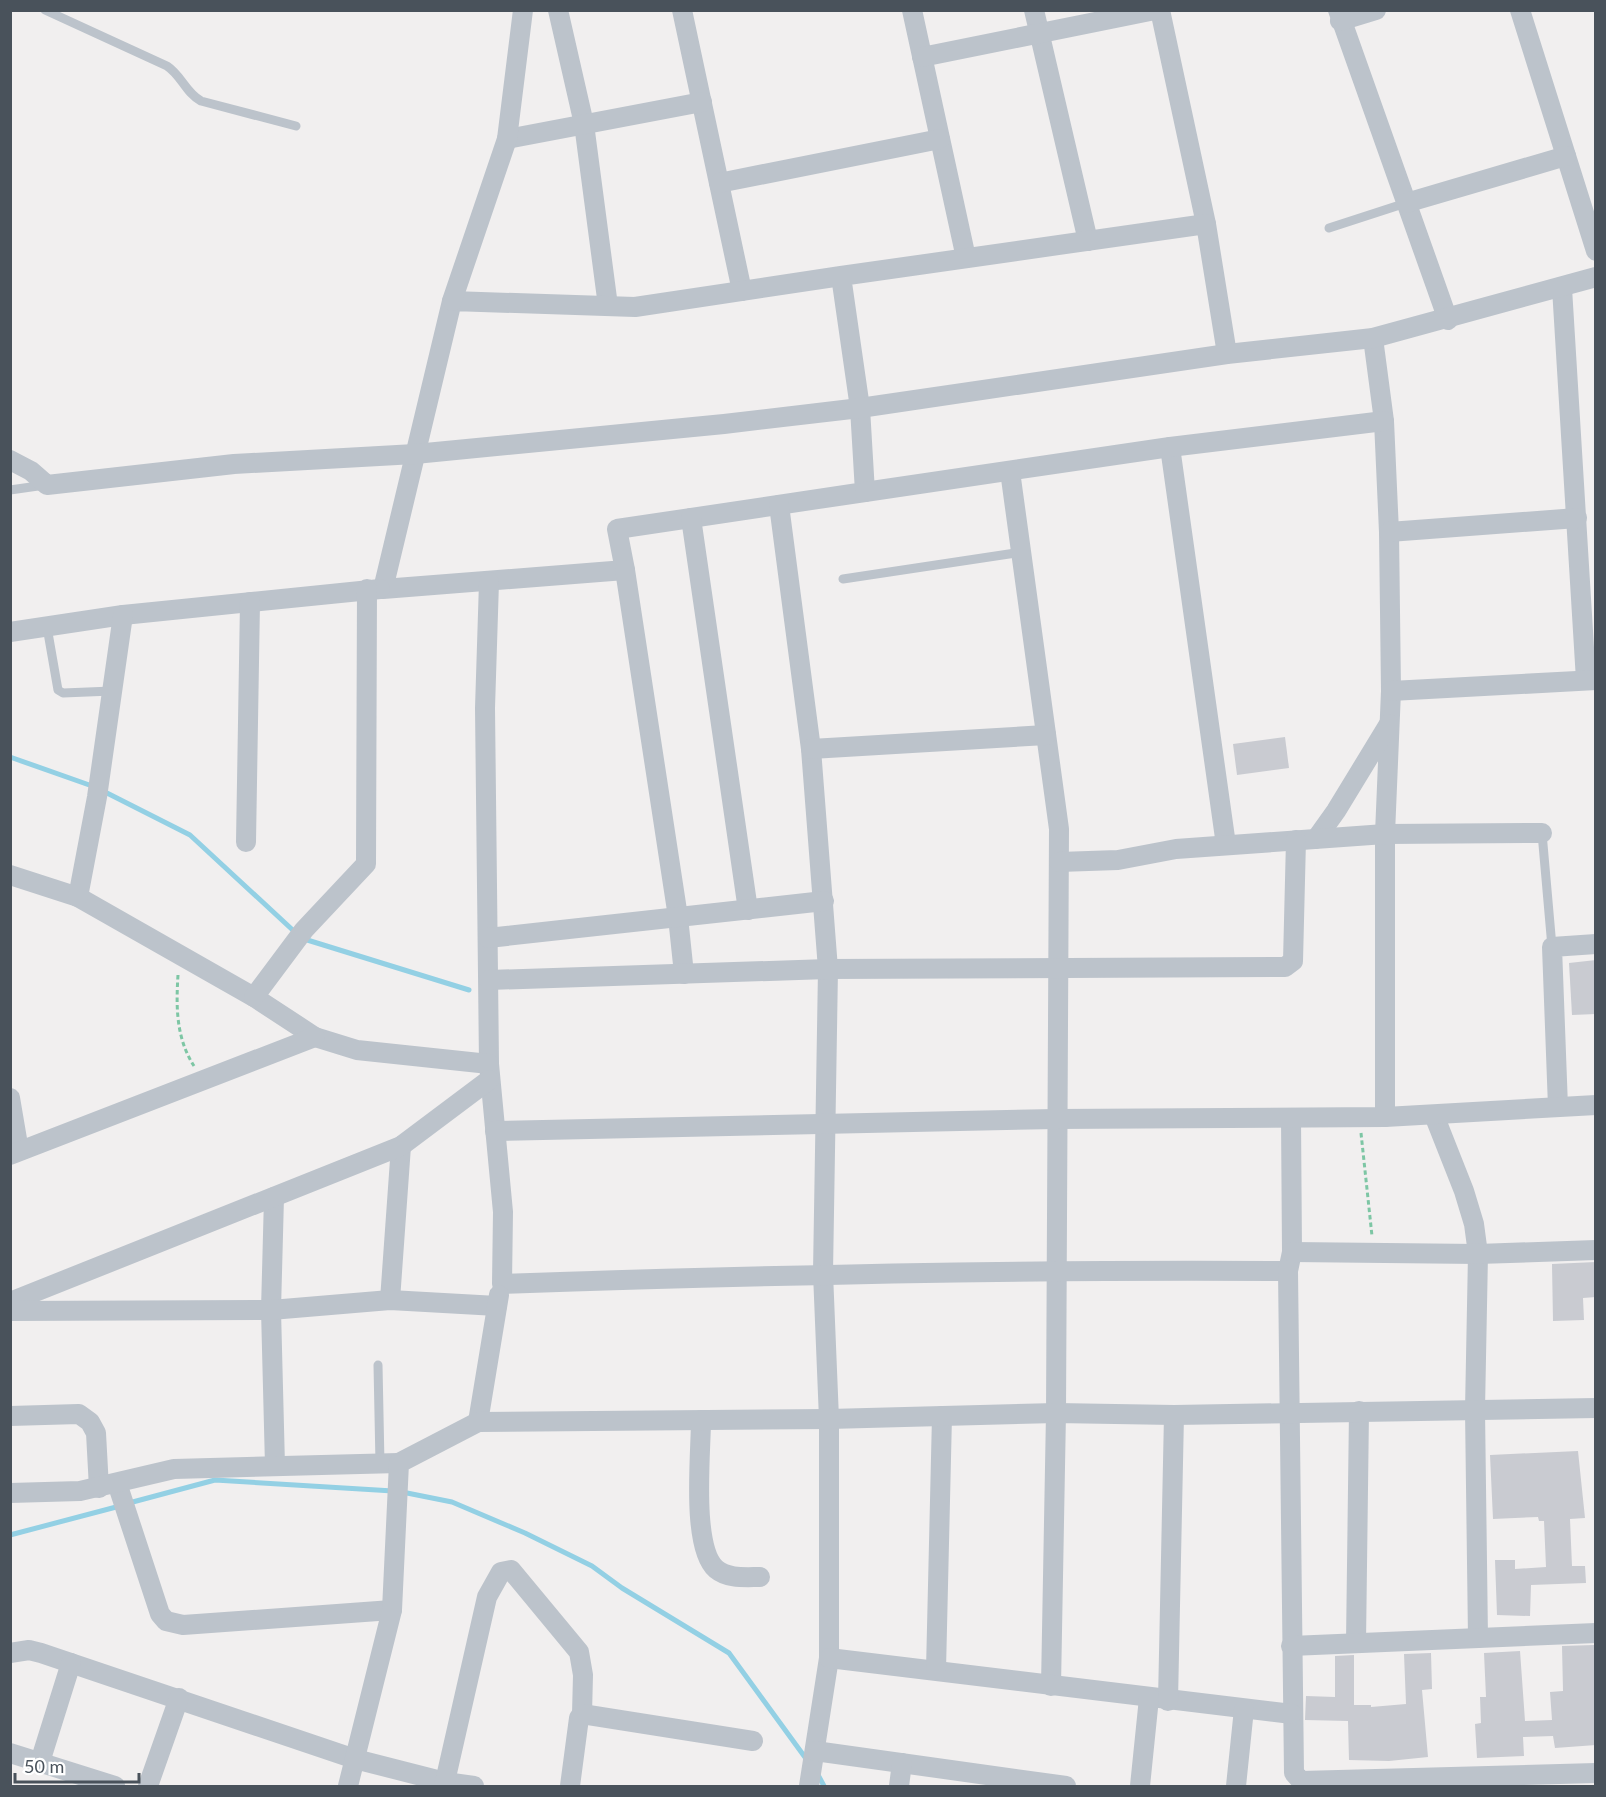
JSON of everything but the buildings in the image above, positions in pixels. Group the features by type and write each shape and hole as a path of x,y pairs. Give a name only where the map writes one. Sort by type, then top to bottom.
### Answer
{"street":[{"path":"254,997 298,936 360,872 368,855 375,589 415,454 453,301 507,139 523,10"},
{"path":"558,10 584,124 608,306"},
{"path":"682,10 742,291"},
{"path":"912,10 966,258"},
{"path":"1034,10 1088,241"},
{"path":"922,57 1155,10"},
{"path":"1160,10 1206,224 1227,354"},
{"path":"1376,10 1339,16 1448,320"},
{"path":"1520,10 1596,251"},
{"path":"507,139 702,102"},
{"path":"719,183 940,140"},
{"path":"1406,203 1566,156"},
{"path":"453,301 635,307 1206,224"},
{"path":"841,276 860,408 865,492"},
{"path":"10,460 31,471 47,485 234,464 415,454 724,424 860,408 1227,354 1373,338 1448,320 1596,278"},
{"path":"1391,691 1591,680 1577,518 1562,288"},
{"path":"1373,338 1384,421 1389,532 1391,691 1385,834 1385,1117"},
{"path":"684,974 678,917 617,529 1170,447 1384,421"},
{"path":"1170,447 1226,845"},
{"path":"1010,471 1059,829 1056,1413 1051,1686"},
{"path":"779,504 811,749 828,969 823,1273 829,1419 829,1658 809,1786"},
{"path":"691,518 748,910"},
{"path":"1389,532 1577,518"},
{"path":"10,632 123,615 375,589 625,570"},
{"path":"478,1422 496,1306 502,1284 503,1212 489,1072 485,708 489,582"},
{"path":"246,842 250,602"},
{"path":"78,897 98,789 123,615"},
{"path":"489,980 828,969 1059,967 1273,969 1293,961 1306,840 1343,801 1390,722"},
{"path":"811,749 1046,735"},
{"path":"1059,862 1118,860 1176,849 1385,834 1542,833"},
{"path":"10,875 78,897 179,957 254,997 315,1037 357,1050 489,1072"},
{"path":"488,938 824,901"},
{"path":"1558,1107 1552,947 1596,944"},
{"path":"10,1098 15,1153 315,1037"},
{"path":"10,1302 401,1146 489,1072"},
{"path":"495,1131 827,1126 1056,1119 1385,1117 1596,1105"},
{"path":"1434,1114 1464,1191 1474,1224 1478,1254 1475,1410 1478,1638"},
{"path":"1291,1118 1291,1646 1294,1773 1301,1781 1596,1773"},
{"path":"390,1300 401,1146"},
{"path":"274,1197 271,1310 275,1466"},
{"path":"502,1284 823,1273 1290,1262 1374,1253 1478,1254 1596,1250"},
{"path":"10,1311 271,1310 390,1300 496,1306"},
{"path":"10,1493 112,1490 174,1468 275,1466 392,1469 478,1422 829,1419 1056,1413 1174,1416 1290,1412 1596,1408"},
{"path":"1356,1643 1359,1411"},
{"path":"10,1416 79,1414 90,1422 96,1433 112,1490 128,1523 160,1614 166,1621 183,1625 392,1610"},
{"path":"936,1670 942,1416"},
{"path":"1140,1786 1159,1699 1174,1416"},
{"path":"701,1420 699,1522 706,1553 715,1568 728,1576 760,1577"},
{"path":"348,1786 392,1610 396,1502 392,1469"},
{"path":"444,1784 487,1597 493,1583 506,1569 511,1570 579,1652 583,1675 582,1714 579,1718 570,1786"},
{"path":"1291,1646 1596,1633"},
{"path":"10,1653 28,1650 179,1698 355,1759 444,1784 474,1786"},
{"path":"829,1658 1292,1714"},
{"path":"40,1762 71,1663"},
{"path":"147,1786 179,1698"},
{"path":"1236,1786 1244,1709"},
{"path":"582,1714 753,1741"},
{"path":"10,1753 115,1786"},
{"path":"814,1757 902,1763 1066,1786"},
{"path":"899,1786 902,1763"}],"lane":[{"path":"45,10 167,66 176,72 192,96 201,101 296,126"},
{"path":"1329,228 1406,203"},
{"path":"10,490 47,485"},
{"path":"843,579 1022,552"},
{"path":"46,627 58,690 63,693 112,691"},
{"path":"1542,833 1552,947"},
{"path":"378,1365 392,1469"}],"path":[{"path":"179,957 177,1001 182,1045 203,1081"},
{"path":"1359,1117 1374,1253"}],"waterway":[{"path":"10,757 95,787"},
{"path":"103,791 190,835 297,934"},
{"path":"304,939 469,990"},
{"path":"129,1503 215,1480 393,1491"},
{"path":"402,1492 452,1502 525,1533 592,1566 622,1588 729,1653 807,1760"},
{"path":"10,1535 120,1506"},
{"path":"817,1773 824,1786"}]}
